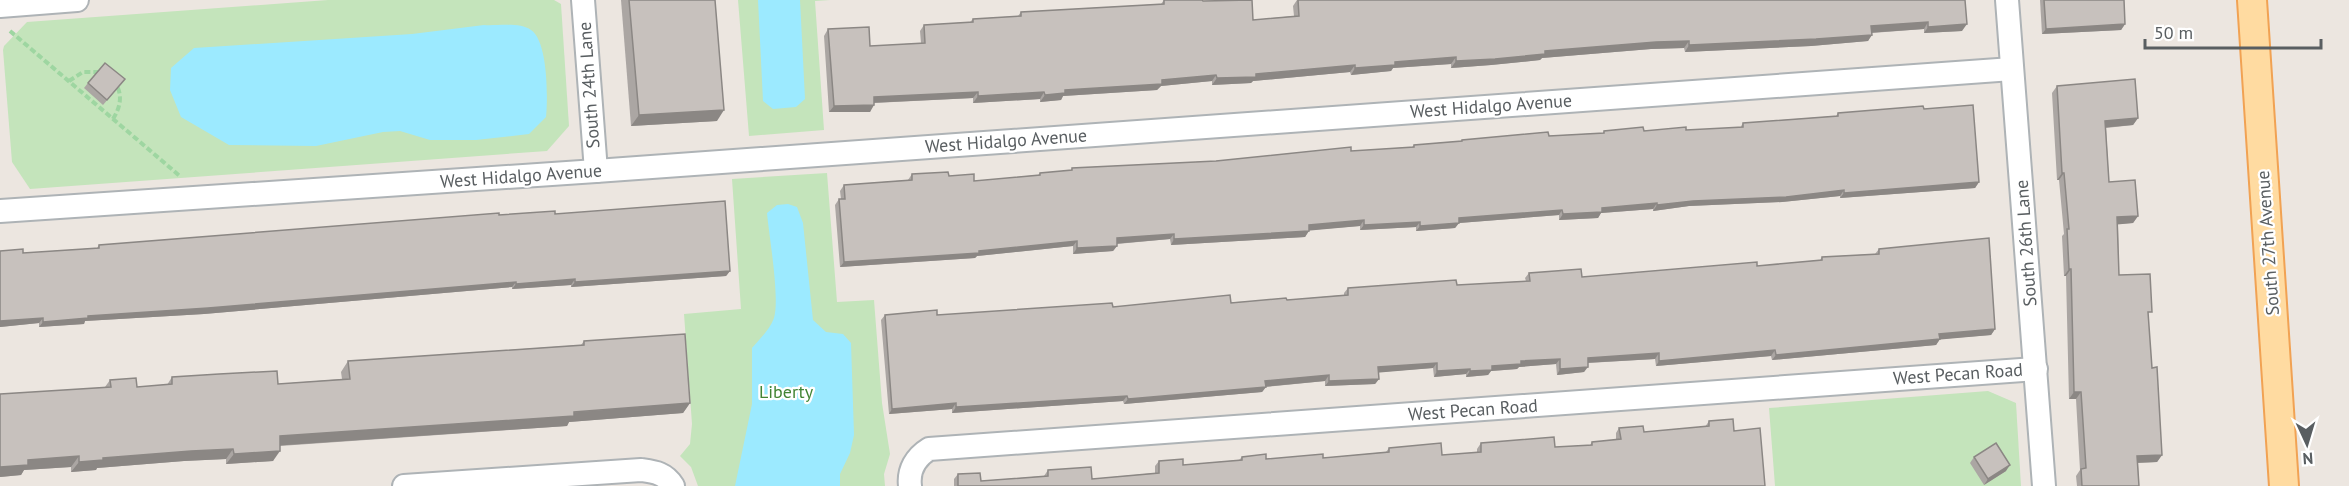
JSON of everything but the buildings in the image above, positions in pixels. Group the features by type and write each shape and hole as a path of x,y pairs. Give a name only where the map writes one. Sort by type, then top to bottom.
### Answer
{"main road":[{"name":"South 27th Avenue","path":"2252,0 2284,486"}],"street":[{"path":"0,6 77,0"},
{"name":"South 24th Lane","path":"583,0 596,171"},
{"name":"South 26th Lane","path":"2007,0 2044,486"},
{"name":"West Hidalgo Avenue","path":"0,211 596,171 2012,69"},
{"name":"West Pecan Road","path":"910,486 911,470 915,462 929,449 2036,369"},
{"path":"404,486 641,470 657,473 670,482"}],"path":[{"path":"10,31 184,180"},
{"path":"69,81 82,72 103,73"},
{"path":"113,81 117,85 120,100 118,111 113,119"}],"green space":[{"path":"328,0 554,0 561,4 569,126 547,151 30,189 12,162 3,50 4,46 27,22"},
{"path":"738,0 830,0 815,1 824,130 749,136"},
{"name":"Liberty","path":"827,173 837,302 874,300 882,403 890,454 884,474 885,486 698,486 691,467 680,456 690,444 692,424 684,314 741,309 732,179"},
{"path":"1988,391 2016,403 2021,486 1775,486 1769,408"}],"water":[{"path":"758,0 800,0 805,99 796,107 773,109 763,101"},
{"path":"484,25 515,25 531,30 537,36 546,70 546,117 529,134 476,140 430,140 400,131 383,132 316,146 229,145 181,117 170,90 171,68 194,48 412,34"},
{"path":"788,204 797,207 803,223 813,320 826,332 843,334 851,343 854,435 850,453 840,474 840,486 735,486 752,404 752,348 770,326 776,309 767,213 777,205"}]}
